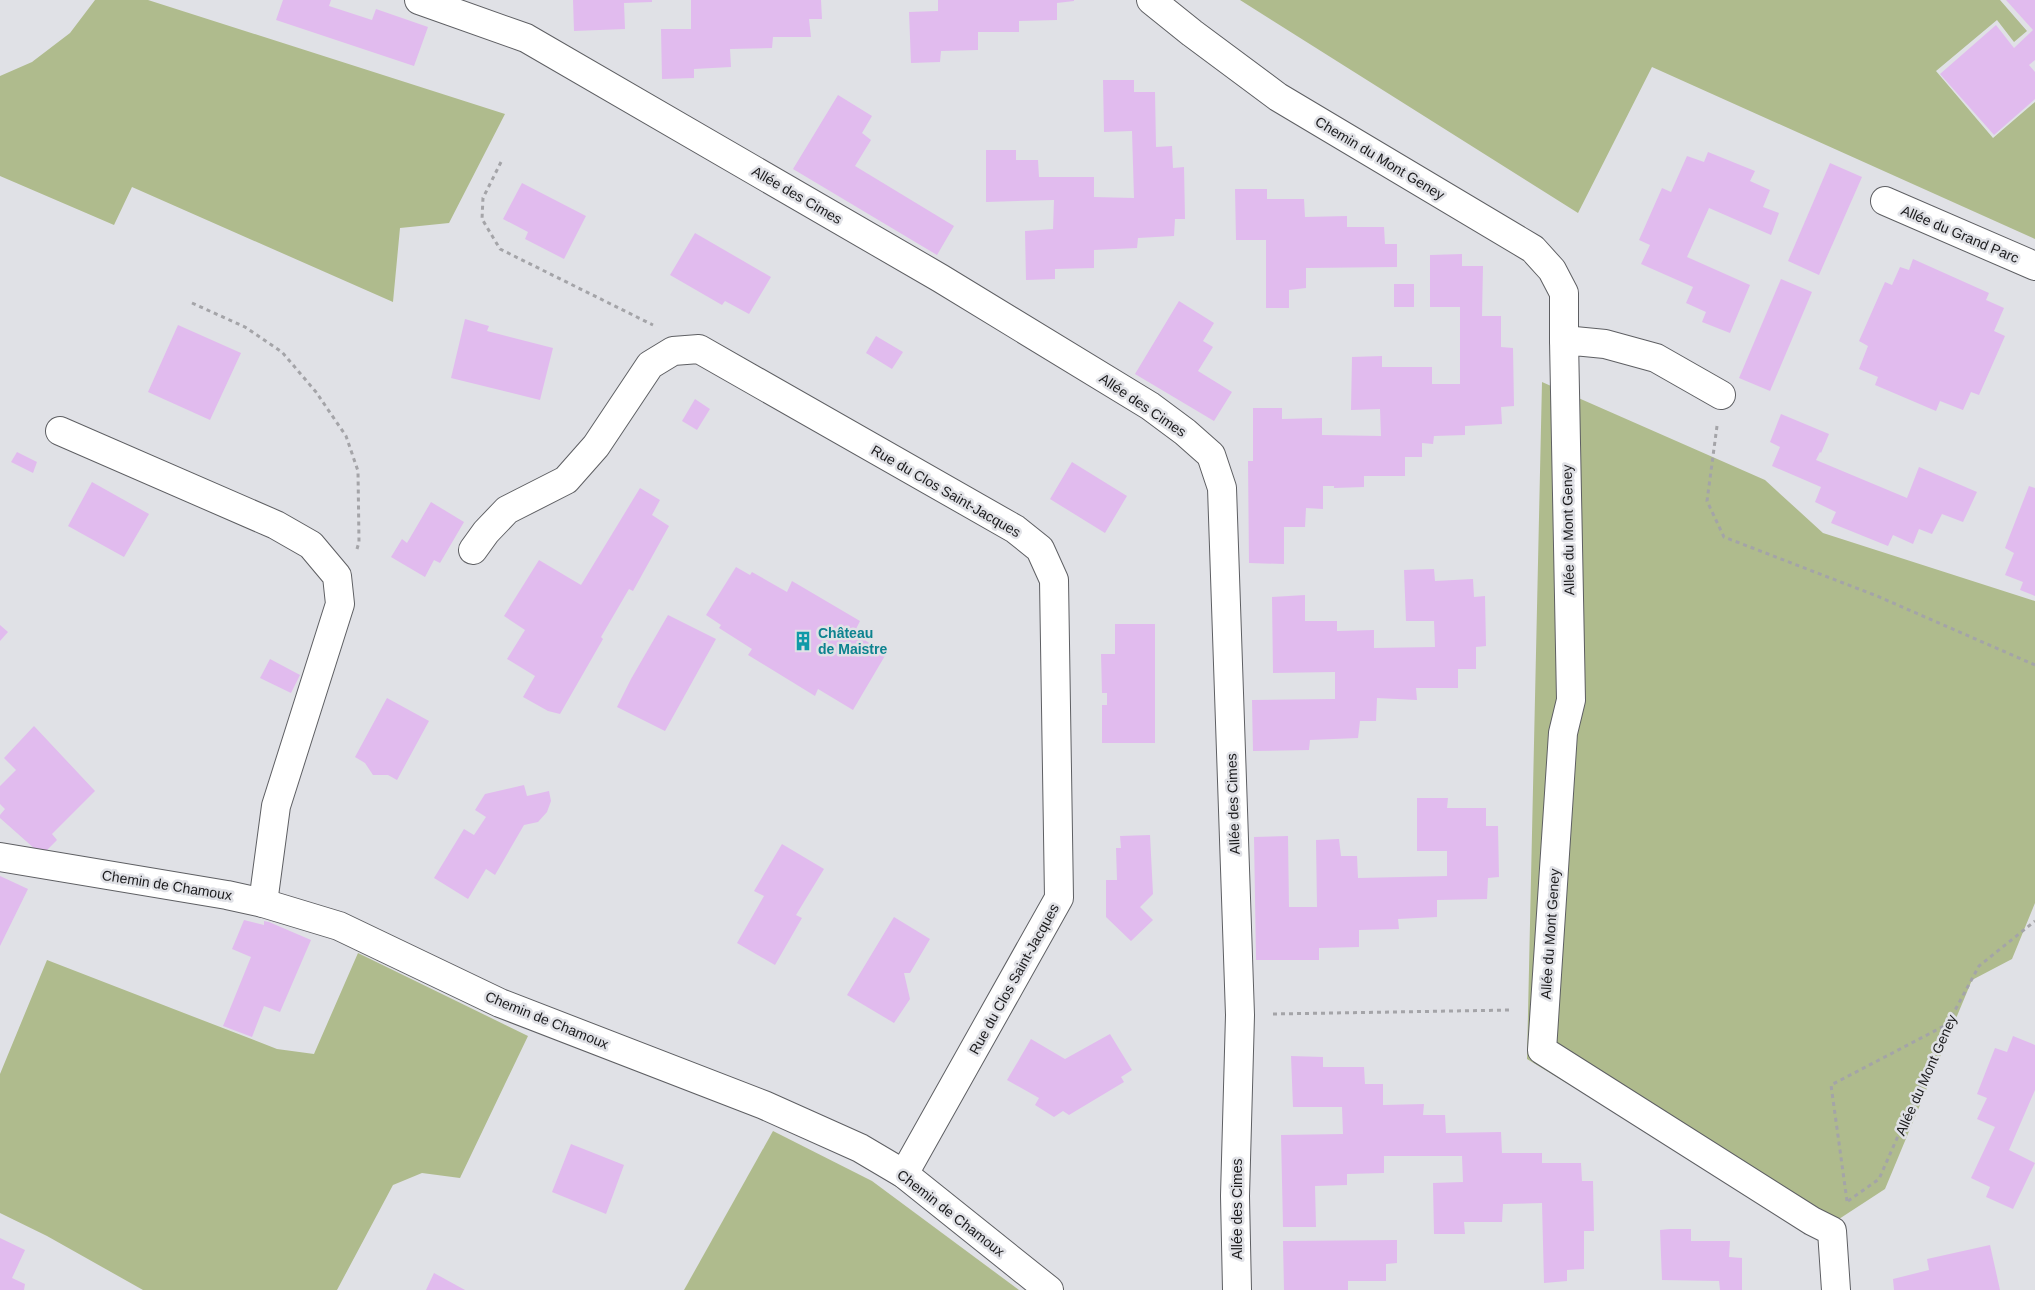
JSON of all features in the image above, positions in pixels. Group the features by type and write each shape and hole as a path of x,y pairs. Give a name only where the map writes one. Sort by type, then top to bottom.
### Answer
{"street":[{"name":"Allée des Cimes","path":"419,0 526,38 940,278 1150,406 1186,432 1211,456 1222,488 1240,1015 1235,1196 1238,1290"},
{"name":"Chemin du Mont Geney","path":"1151,0 1278,97 1533,249 1552,270 1564,293 1564,340"},
{"name":"Allée du Grand Parc","path":"1885,202 2035,266"},
{"path":"1564,340 1605,344 1656,358 1721,395"},
{"name":"Allée du Mont Geney","path":"1564,340 1572,700 1563,733 1542,1050 1812,1221 1832,1231 1836,1290"},
{"path":"473,550 486,532 507,510 566,480 596,446 650,365 673,350 700,349"},
{"name":"Rue du Clos Saint-Jacques","path":"700,349 1015,529 1040,550 1054,580 1059,898 904,1174"},
{"path":"60,431 276,525 311,545 337,576 340,604 276,806 263,903"},
{"name":"Chemin de Chamoux","path":"0,857 228,895 263,903 338,926 500,1002 764,1105 860,1148 904,1174 1049,1290"}],"path":[{"path":"501,162 482,198 482,219 500,249 700,349"},
{"path":"192,303 245,327 282,352 316,392 346,436 358,471 359,542 356,550"},
{"path":"1721,395 1707,501 1724,537 1877,596 2035,665"},
{"name":"Allée du Mont Geney","path":"1948,1023 1831,1085 1847,1202 1879,1180 1948,1023 1979,966 2035,921"},
{"path":"1240,1015 1545,1010"}],"green space":[{"path":"95,0 148,0 505,114 449,223 400,228 393,302 132,187 114,225 0,176 0,76 32,62 70,33"},
{"path":"1240,0 2000,0 2027,31 2014,42 1997,20 1936,71 1993,138 2035,102 2035,239 1652,67 1578,213"},
{"path":"1542,382 1765,480 1823,533 2035,601 2035,903 2012,959 1972,980 1885,1189 1816,1234 1527,1059"},
{"path":"358,953 528,1036 460,1178 422,1173 393,1185 337,1290 143,1290 47,1236 0,1213 0,1074 47,960 277,1049 314,1054"},
{"path":"773,1131 872,1181 1019,1290 684,1290"}],"building":[{"path":"283,0 331,0 329,6 372,20 376,9 428,27 414,66 276,20"},
{"path":"573,0 652,0 652,2 624,3 625,29 574,31"},
{"path":"691,0 821,0 822,19 809,19 811,37 773,37 772,48 730,49 731,67 694,69 694,78 662,79 661,29 691,29"},
{"path":"938,0 1074,1 1057,3 1057,20 1019,21 1019,32 978,32 978,50 941,51 940,62 911,63 909,12 938,11"},
{"path":"2006,0 2035,0 2035,60 2029,65 2035,72 2035,99 1994,135 1940,74 1996,25 2014,48 2033,30"},
{"path":"1103,80 1134,80 1134,92 1155,92 1156,147 1172,146 1173,168 1184,167 1185,219 1175,219 1174,236 1138,238 1137,248 1094,250 1094,268 1055,269 1055,279 1026,280 1025,231 1053,229 1054,200 986,202 986,150 1016,150 1016,160 1038,160 1039,177 1094,177 1094,197 1134,198 1132,131 1104,132"},
{"path":"838,95 872,116 862,133 871,140 855,166 954,226 937,255 793,169"},
{"path":"1708,152 1755,171 1750,181 1770,190 1763,207 1779,213 1771,235 1709,208 1687,257 1750,285 1730,333 1702,322 1706,312 1686,303 1693,287 1641,264 1650,245 1639,240 1662,188 1671,192 1687,156 1704,162"},
{"path":"1830,163 1862,177 1819,275 1788,261"},
{"path":"522,183 586,216 564,259 525,239 528,232 503,219"},
{"path":"1235,189 1267,189 1267,199 1304,199 1305,217 1347,216 1347,227 1384,227 1385,244 1397,244 1397,267 1306,268 1306,288 1289,290 1289,308 1266,308 1266,240 1236,240"},
{"path":"695,233 771,277 749,314 725,301 722,305 670,275"},
{"path":"1462,254 1462,266 1483,266 1482,316 1501,316 1501,347 1513,348 1514,406 1501,407 1502,424 1465,426 1465,435 1434,436 1433,444 1422,443 1422,457 1405,457 1405,476 1364,476 1364,487 1334,488 1334,486 1323,486 1323,509 1306,508 1305,527 1284,527 1284,564 1249,563 1248,461 1253,461 1253,408 1282,408 1282,419 1322,418 1322,435 1381,436 1380,409 1351,410 1352,357 1382,356 1382,367 1432,367 1432,384 1460,384 1460,307 1430,307 1430,255"},
{"path":"1913,259 1989,293 1986,300 2004,308 1994,331 2005,336 1979,395 1971,392 1963,410 1940,401 1936,411 1875,385 1878,377 1859,369 1868,346 1859,341 1885,282 1892,285 1900,267 1909,270"},
{"path":"1781,279 1812,292 1770,391 1739,378"},
{"path":"1394,284 1414,284 1414,307 1394,307"},
{"path":"1179,301 1214,323 1203,341 1213,347 1198,371 1232,392 1214,421 1135,374"},
{"path":"465,319 489,326 487,331 553,348 540,400 451,378"},
{"path":"178,325 241,353 210,420 148,392"},
{"path":"876,336 903,352 892,369 866,353"},
{"path":"695,399 710,409 697,430 682,421"},
{"path":"1781,414 1829,434 1816,460 1907,498 1919,467 1977,492 1963,522 1942,514 1932,534 1919,529 1913,544 1893,535 1888,546 1831,523 1836,512 1815,502 1821,487 1772,466 1780,447 1770,442"},
{"path":"17,452 37,462 33,473 11,462"},
{"path":"1072,462 1127,496 1105,533 1050,499"},
{"path":"92,482 149,514 124,557 68,526"},
{"path":"2029,486 2035,488 2035,596 2020,590 2023,582 2005,575 2014,553 2005,548"},
{"path":"640,488 660,500 652,515 669,526 633,591 629,589 601,637 603,639 560,714 548,711 523,697 535,676 507,659 525,630 504,616 539,560 581,585"},
{"path":"431,502 464,522 440,563 434,560 425,577 391,557 402,539 407,543"},
{"name":"Château de Maistre","path":"736,567 750,575 752,572 787,592 792,581 860,621 854,633 886,654 853,710 818,689 815,696 748,655 752,649 719,628 721,625 706,615"},
{"path":"1434,569 1435,581 1473,579 1474,597 1485,596 1486,646 1476,647 1476,669 1458,669 1458,688 1416,688 1417,700 1377,698 1376,721 1360,721 1358,738 1310,740 1309,750 1253,751 1252,700 1335,699 1335,672 1273,673 1272,597 1305,595 1305,621 1337,621 1337,631 1374,630 1374,648 1435,647 1434,621 1406,621 1404,570"},
{"path":"668,615 716,639 665,731 617,707"},
{"path":"1115,624 1155,624 1155,743 1102,743 1102,705 1107,705 1107,693 1102,693 1101,654 1115,654"},
{"path":"0,625 8,632 0,641"},
{"path":"270,659 300,675 291,693 260,678"},
{"path":"387,698 429,721 397,780 388,775 373,775 365,763 355,757"},
{"path":"34,726 95,791 52,834 57,840 46,851 35,849 0,818 5,809 0,804 0,786 16,770 4,758"},
{"path":"524,785 527,796 549,791 551,801 547,812 538,822 524,825 495,875 486,869 468,899 434,878 464,829 474,835 486,817 475,810 485,794"},
{"path":"1417,798 1448,798 1447,808 1486,808 1486,826 1498,826 1499,877 1488,878 1487,899 1437,900 1437,917 1398,919 1399,929 1359,930 1359,947 1319,948 1319,960 1256,960 1254,837 1288,836 1289,907 1317,907 1316,840 1339,839 1341,856 1357,856 1358,878 1447,876 1447,851 1417,851"},
{"path":"1150,835 1153,894 1140,907 1153,920 1131,941 1106,917 1106,880 1117,880 1116,848 1121,848 1120,836"},
{"path":"782,844 824,869 796,915 802,918 775,965 737,943 764,896 754,891"},
{"path":"0,876 28,889 0,946"},
{"path":"894,917 930,939 910,973 904,973 910,999 894,1023 847,995"},
{"path":"244,920 264,925 264,921 269,922 311,940 280,1012 264,1006 252,1037 223,1026 251,957 232,949"},
{"path":"1110,1034 1132,1070 1121,1077 1124,1082 1069,1115 1063,1111 1054,1117 1035,1105 1039,1098 1007,1080 1031,1039 1065,1059"},
{"path":"2013,1036 2035,1045 2035,1090 2009,1150 2035,1163 2013,1209 1986,1197 1990,1187 1971,1178 1995,1127 1977,1119 1987,1098 1977,1094 1995,1048 2007,1052"},
{"path":"1291,1056 1323,1057 1323,1067 1364,1067 1365,1084 1383,1084 1383,1105 1424,1104 1423,1115 1445,1115 1446,1133 1501,1132 1502,1153 1542,1153 1542,1163 1581,1163 1582,1181 1593,1181 1594,1231 1584,1231 1584,1269 1567,1270 1567,1281 1544,1283 1542,1203 1503,1204 1502,1222 1464,1222 1465,1234 1434,1234 1433,1183 1463,1182 1462,1156 1384,1156 1384,1173 1347,1174 1347,1185 1315,1186 1316,1227 1283,1227 1281,1135 1343,1134 1342,1107 1293,1107"},
{"path":"571,1144 624,1165 606,1214 552,1192"},
{"path":"1691,1229 1691,1241 1730,1241 1729,1257 1742,1258 1742,1290 1720,1290 1719,1281 1662,1280 1660,1230"},
{"path":"0,1238 25,1250 12,1278 25,1284 24,1290 0,1290"},
{"path":"1397,1240 1397,1263 1386,1264 1386,1281 1348,1281 1348,1290 1284,1290 1283,1241"},
{"path":"1990,1245 2000,1290 1894,1290 1893,1279 1929,1270 1927,1259"},
{"path":"434,1273 465,1290 426,1290"}],"place":[{"name":"Château de Maistre","path":"803,641"}]}
